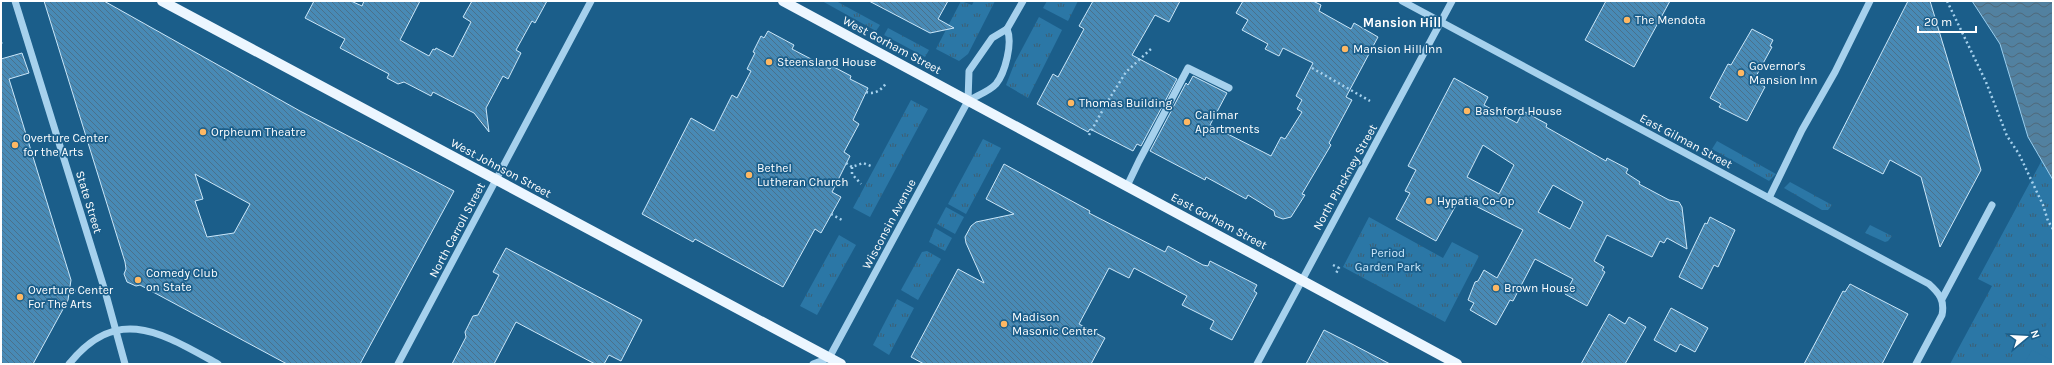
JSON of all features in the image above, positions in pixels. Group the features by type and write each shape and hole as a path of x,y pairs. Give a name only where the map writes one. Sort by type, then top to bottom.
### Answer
{"main road":[{"name":"West Johnson Street","path":"162,1 829,361 841,364"},
{"name":"West Gorham Street","path":"783,1 968,101"},
{"name":"East Gorham Street","path":"968,101 1457,364"}],"street":[{"name":"State Street","path":"15,1 125,364"},
{"name":"North Carroll Street","path":"398,364 591,1"},
{"name":"Wisconsin Avenue","path":"829,361 968,101 969,70 992,38 1007,29 1023,1"},
{"name":"East Gilman Street","path":"1402,1 1929,284 1940,294 1942,299"},
{"name":"North Pinckney Street","path":"1257,364 1452,1"},
{"path":"1769,198 1802,130 1838,65 1870,1"},
{"path":"968,101 996,85 1009,49 1010,35 1007,29"},
{"path":"1127,186 1188,68 1229,88"},
{"path":"1916,364 1942,315 1944,307 1942,299 1992,205"},
{"path":"69,364 92,340 129,328 156,332 218,364"},
{"path":"813,364 829,361"}],"path":[{"path":"1947,1 1986,82 2007,136 2018,154 2043,205 2048,222 2053,229"},
{"path":"1089,135 1126,72 1152,48"},
{"path":"1312,68 1370,101"},
{"path":"866,92 876,92 886,83"},
{"path":"846,163 852,167"},
{"path":"852,167 863,163 871,166"},
{"path":"852,167 852,174 862,184"},
{"path":"831,214 842,220"},
{"path":"1333,265 1339,268 1335,275"},
{"path":"70,290 77,291"}],"green space":[{"path":"822,1 836,1 880,25 876,31"},
{"path":"961,1 972,5 974,1 995,1 968,54 959,61 936,49"},
{"path":"1047,1 1078,1 1068,21 1043,8"},
{"path":"1039,17 1062,30 1028,98 1006,85 1015,62"},
{"path":"888,28 929,50 925,57 884,35"},
{"path":"911,100 928,109 870,217 853,208"},
{"path":"983,139 1001,148 966,214 948,204"},
{"path":"1717,141 1776,174 1769,181 1712,149"},
{"path":"2042,160 2053,180 2053,364 1950,364 1992,286 1978,279"},
{"path":"1790,182 1832,205 1828,210 1822,210 1784,188"},
{"path":"946,207 964,217 955,234 937,224"},
{"name":"Period Garden Park","path":"1369,217 1443,258 1452,242 1479,256 1445,322 1343,267"},
{"path":"1870,225 1892,236 1885,242 1865,233"},
{"path":"935,228 952,238 945,251 929,242"},
{"path":"839,235 856,245 817,315 800,306"},
{"path":"927,251 941,259 918,300 901,290 922,252"},
{"path":"897,299 914,308 889,355 873,345"},
{"path":"2053,313 2053,348 2038,340"},
{"path":"2032,350 2053,361 2053,364 2024,364"}],"water":[{"path":"1972,1 2053,1 2053,180 2028,137 2000,44"}],"building":[{"path":"44,1 104,1 300,111 454,191 360,364 287,364 140,285 136,286 127,282 124,274 126,269","holes":["195,174 250,204 234,233 207,237 195,201 203,199"]},
{"path":"314,1 351,1 362,6 364,1 420,1 400,40 429,56 433,49 435,50 436,48 453,57 471,22 463,17 472,1 547,1 535,23 532,21 516,50 521,53 508,79 503,76 486,108 489,132 474,113 433,92 431,96 404,82 398,84 387,78 389,74 340,48 345,39 305,18"},
{"path":"869,1 948,1 938,19 954,28 930,33"},
{"path":"1093,1 1180,1 1169,22 1155,15 1132,55 1177,79 1141,146 1137,144 1133,151 1090,129 1088,132 1037,104 1053,74 1058,77 1084,29 1079,26"},
{"path":"1243,1 1313,1 1321,5 1319,11 1351,29 1354,23 1378,37 1346,97 1352,100 1329,143 1331,145 1302,194 1305,195 1291,217 1283,219 1275,216 1274,211 1248,195 1246,199 1206,177 1205,180 1150,151 1186,83 1188,85 1193,76 1227,93 1210,125 1271,156 1281,137 1285,139 1302,112 1297,109 1302,100 1296,96 1313,63 1283,48 1279,56 1265,49 1268,44 1242,30 1248,20 1236,13"},
{"name":"The Mendota","path":"1606,1 1670,1 1634,67 1585,40"},
{"path":"1908,1 1930,1 1981,170 1940,247 1921,177 1890,160 1883,174 1833,148"},
{"name":"Governor's Mansion Inn","path":"1752,29 1773,40 1770,46 1772,47 1754,80 1765,87 1747,121 1719,107 1721,104 1710,98 1728,64 1731,65"},
{"name":"Bethel Lutheran Church","path":"768,31 794,45 792,49 830,69 832,66 851,76 850,79 868,88 853,120 859,124 844,152 850,156 832,192 841,197 821,233 815,229 783,287 695,239 693,242 642,214 691,118 714,131 732,95 737,98 751,71 747,69 755,53 753,52 761,36 764,38"},
{"name":"Overture Center for the Arts","path":"22,53 29,73 9,79 71,280 68,300 33,364 1,364 1,59"},
{"path":"1454,78 1488,97 1484,105 1517,123 1523,111 1547,124 1546,127 1606,161 1607,158 1628,169 1626,173 1640,182 1639,184 1669,200 1679,202 1682,207 1687,249 1667,238 1664,243 1660,241 1652,257 1607,235 1594,261 1604,267 1602,270 1605,272 1587,306 1565,294 1573,279 1535,259 1513,301 1510,300 1496,325 1470,310 1474,303 1468,300 1475,282 1478,281 1484,270 1497,278 1523,230 1460,198 1436,241 1396,219 1410,193 1405,191 1416,170 1408,166","holes":["1483,145 1514,165 1499,194 1467,177","1553,185 1583,202 1570,229 1538,212"]},
{"path":"1004,164 1090,211 1089,213 1165,252 1168,246 1203,265 1208,266 1210,261 1257,285 1254,291 1257,293 1232,340 1210,329 1214,321 1182,305 1187,296 1134,268 1129,278 1109,268 1079,324 1105,338 1091,364 924,364 911,357 958,269 984,283 966,243 965,237 971,226 976,222 1014,214 986,199"},
{"path":"1710,217 1735,230 1718,267 1714,265 1702,289 1679,277 1705,223 1707,224"},
{"path":"506,248 642,320 621,361 609,355 604,364 595,364 516,322 494,364 452,364 466,337 465,332 473,316 478,315 499,275 493,272"},
{"path":"1850,284 1908,314 1882,364 1804,364 1843,291 1845,292"},
{"path":"1671,308 1708,328 1695,352 1680,344 1676,352 1654,340"},
{"path":"1609,314 1625,324 1629,317 1646,327 1625,364 1581,364"},
{"path":"1324,330 1350,343 1390,364 1306,364"}],"place":[{"name":"The Mendota","path":"1627,20"},
{"name":"Mansion Hill Inn","path":"1345,49"},
{"name":"Steensland House","path":"769,62"},
{"name":"Governor's Mansion Inn","path":"1741,73"},
{"name":"Thomas Building","path":"1071,103"},
{"name":"Bashford House","path":"1467,111"},
{"name":"Calimar Apartments","path":"1187,122"},
{"name":"Orpheum Theatre","path":"203,132"},
{"name":"Overture Center for the Arts","path":"15,145"},
{"name":"Bethel Lutheran Church","path":"749,175"},
{"name":"Hypatia Co-Op","path":"1429,201"},
{"name":"Comedy Club on State","path":"138,280"},
{"name":"Brown House","path":"1496,288"},
{"name":"Overture Center For The Arts","path":"20,297"},
{"name":"Madison Masonic Center","path":"1004,324"}],"district":[{"name":"Mansion Hill","path":"1402,22"}]}
